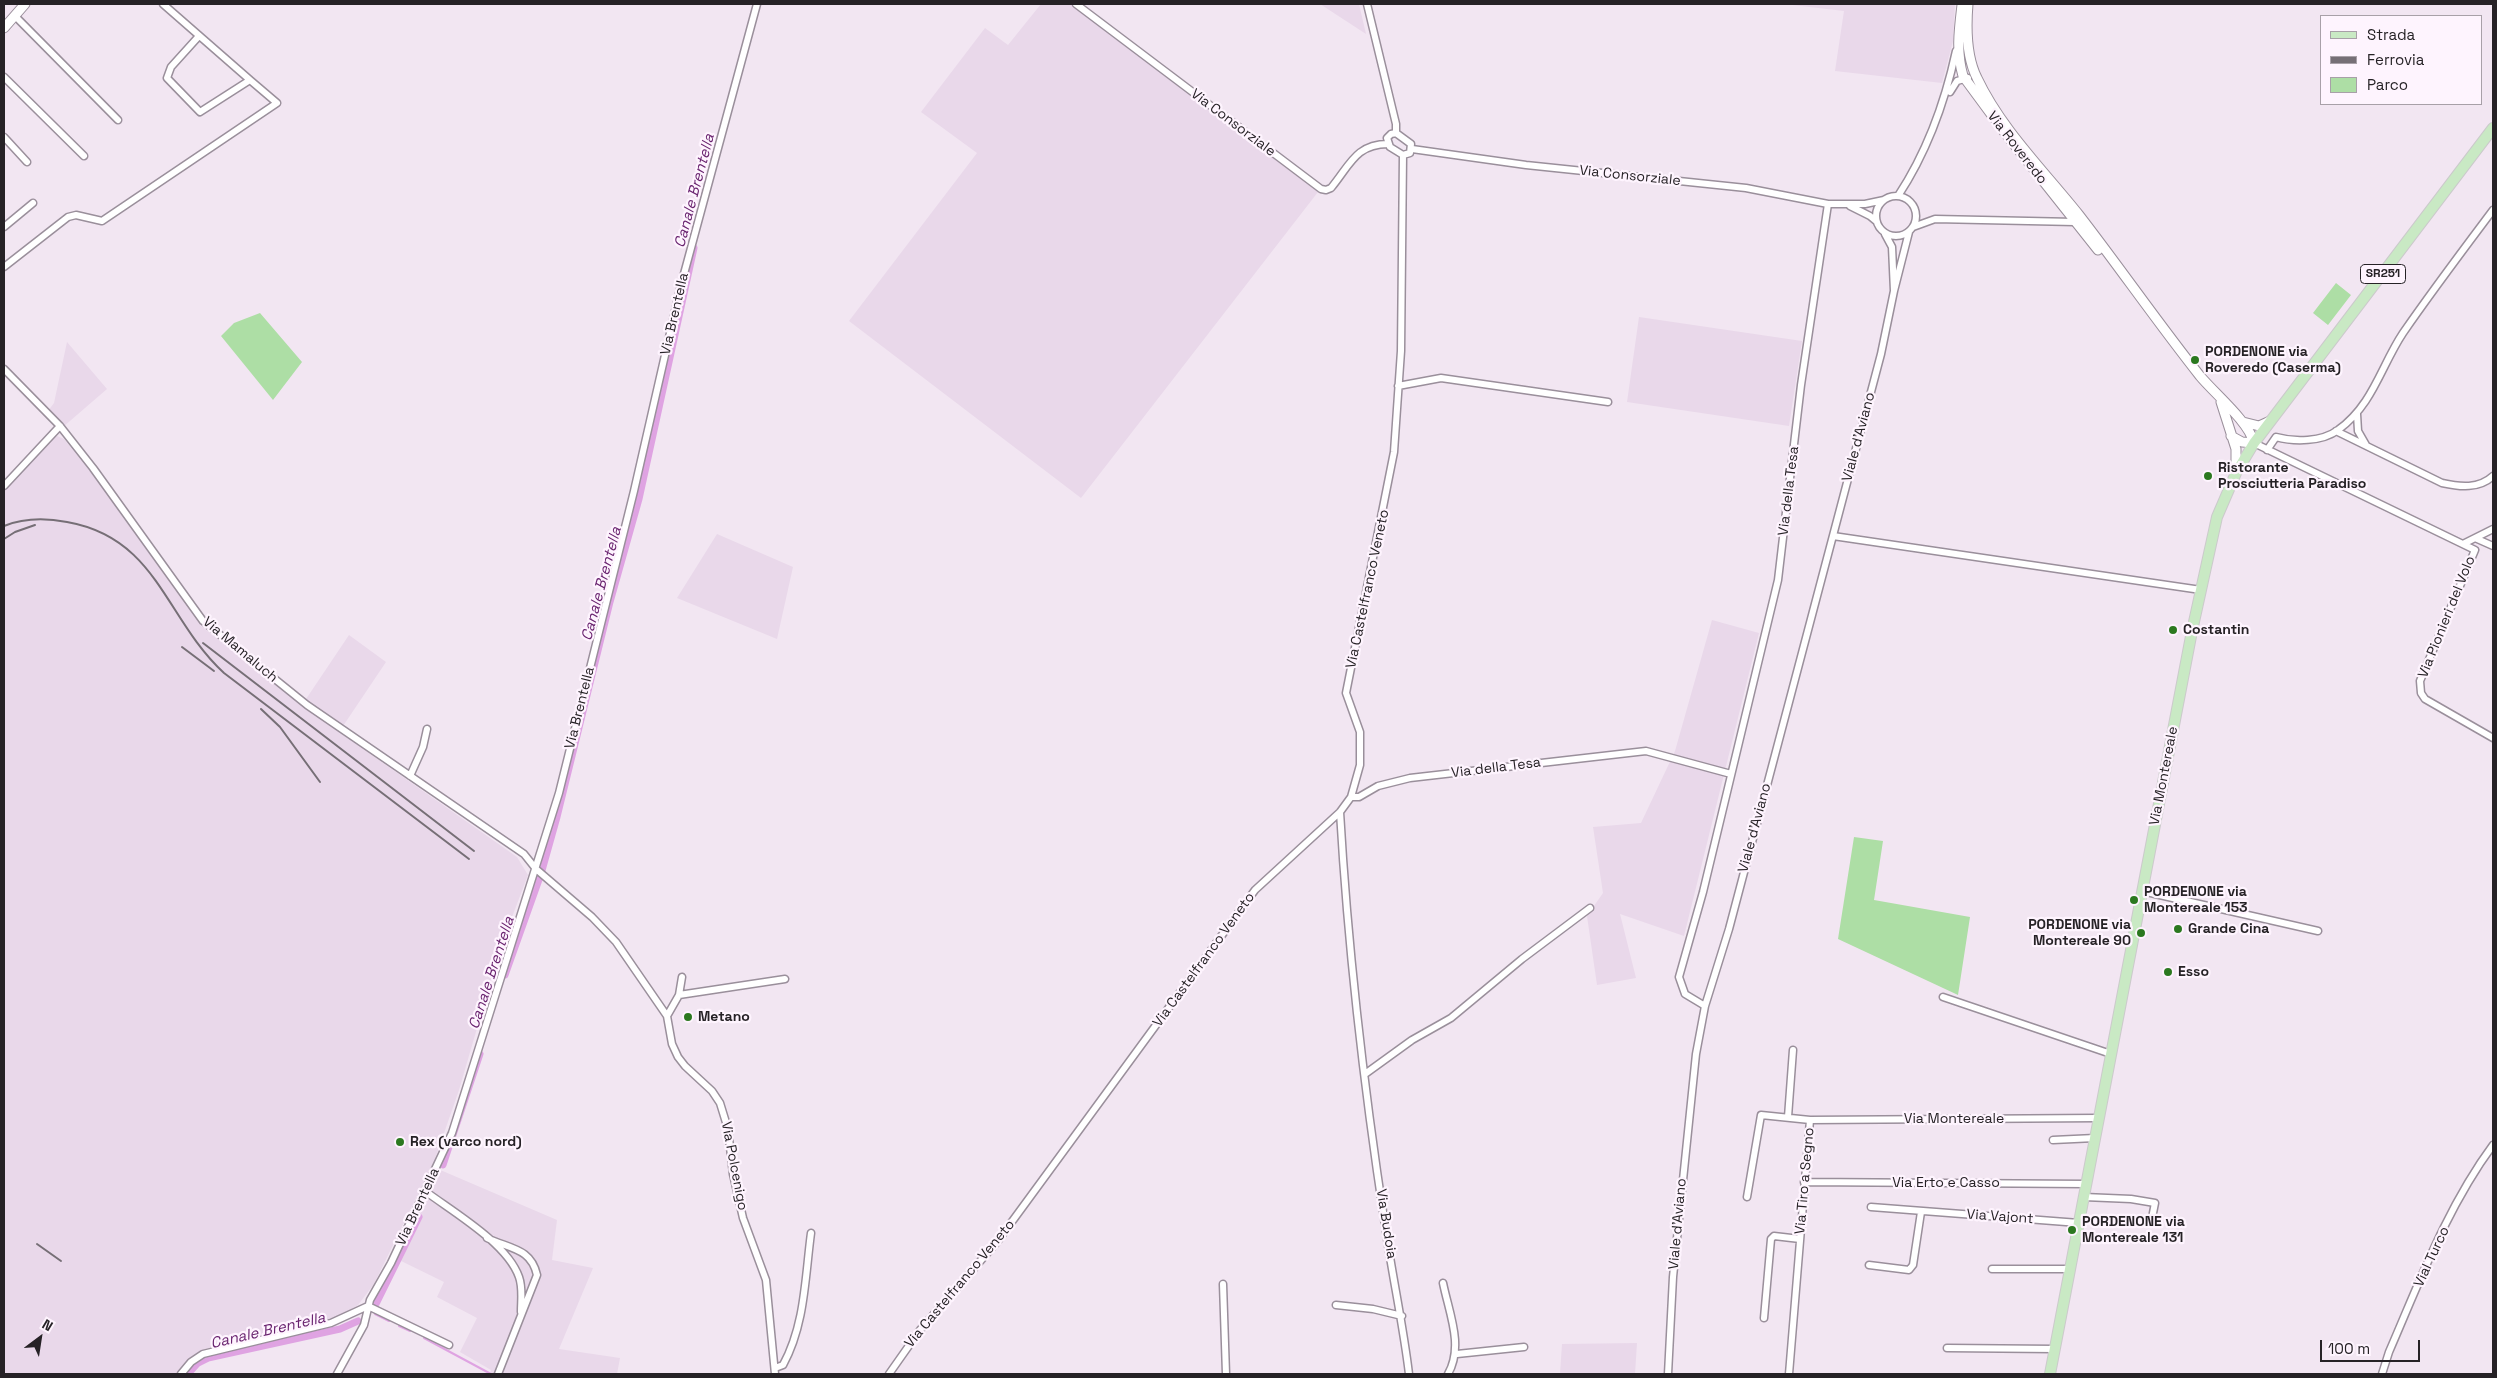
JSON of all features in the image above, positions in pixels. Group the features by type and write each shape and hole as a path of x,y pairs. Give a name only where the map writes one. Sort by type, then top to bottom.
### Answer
{"main road":[{"path":"4,27 26,4"},
{"name":"Via Roveredo","path":"1963,4 1958,45 1959,61 1965,79 2074,222 2120,273"},
{"name":"Via Roveredo","path":"1968,4 1967,39 1972,67 1995,111 2048,176 2120,273 2220,400 2243,422 2254,443"},
{"name":"SR251","path":"2254,443 2493,128"},
{"name":"Via Roveredo","path":"2220,400 2238,460 2236,473"},
{"path":"2243,422 2259,426 2272,419"},
{"path":"2232,436 2242,442 2254,443"},
{"name":"Via Montereale","path":"2050,1374 2200,590 2218,516 2236,473 2254,443"}],"street":[{"path":"4,267 68,217 76,215 102,221 277,103 163,4"},
{"name":"Via Brentella","path":"368,1306 392,1263 452,1133 559,793 634,491 682,286 757,4"},
{"name":"Via Consorziale","path":"1076,4 1321,189 1332,188 1364,148 1375,144 1388,144"},
{"path":"1367,4 1396,124 1396,133"},
{"path":"15,16 118,120"},
{"path":"200,36 172,67 167,78 197,111 205,111 250,80"},
{"path":"1876,222 1876,209 1884,200 1898,196 1913,174 1950,82 1958,45"},
{"path":"4,77 84,156"},
{"path":"1939,113 1954,84 1965,79 1972,80 1992,111 2010,130"},
{"path":"1396,133 1410,142 1412,149 1410,153 1403,154 1388,144 1388,136 1396,133"},
{"path":"4,137 27,162"},
{"name":"Via Consorziale","path":"1412,149 1535,166 1746,188 1828,204 1847,205 1884,200"},
{"name":"Via Castelfranco Veneto","path":"889,1374 920,1330 997,1242 1255,890 1340,812 1351,797 1360,765 1360,732 1346,693 1394,452 1398,386 1403,154"},
{"path":"2048,176 2048,182 2061,199 2063,208 2060,215 2048,220"},
{"name":"Viale d'Aviano","path":"1668,1374 1672,1277 1683,1165 1696,1054 1705,1006 1729,929 1815,596 1833,536 1881,354 1894,291 1911,230 1916,221 1914,207 1910,202 1898,196"},
{"path":"4,227 33,203"},
{"name":"Via della Tesa","path":"1705,1006 1685,994 1679,977 1703,892 1778,580 1801,385 1828,204"},
{"name":"Via Consorziale","path":"1847,205 1870,216 1876,222"},
{"path":"2267,450 2276,436 2304,440 2336,432 2357,414 2372,392 2402,334 2493,210"},
{"path":"1885,234 1898,237 1935,219 2074,222"},
{"name":"Viale d'Aviano","path":"1876,222 1892,247 1894,291"},
{"name":"Via Mamaluch","path":"4,369 60,426 93,468 203,621 307,705 524,854 536,869 563,890"},
{"path":"1398,386 1449,379 1608,402"},
{"path":"2357,414 2358,431 2366,445"},
{"path":"4,486 60,426"},
{"path":"2336,432 2442,483 2459,487 2476,486 2493,476"},
{"name":"Via Pionieri del Volo","path":"2254,443 2475,550 2420,681 2421,693 2425,699 2493,738"},
{"path":"2463,544 2493,529"},
{"path":"1833,536 2200,590"},
{"path":"2475,538 2493,546"},
{"path":"410,776 423,748 427,729"},
{"name":"Via della Tesa","path":"1351,797 1359,797 1378,786 1410,778 1646,751 1731,774"},
{"name":"Via Budoia","path":"1340,812 1344,883 1365,1074 1385,1226 1402,1316 1409,1374"},
{"name":"Via Polcenigo","path":"563,890 592,916 616,942 667,1016 672,1044 678,1057 712,1091 725,1117 739,1200 766,1280 775,1371"},
{"path":"2142,891 2318,931"},
{"path":"1365,1074 1412,1040 1450,1018 1522,958 1590,908"},
{"path":"667,1016 679,995 682,977"},
{"path":"679,995 785,978"},
{"path":"1943,997 2111,1054"},
{"path":"1788,1117 1793,1050"},
{"name":"Via Tiro a Segno","path":"1747,1197 1761,1115 1810,1120 1789,1374"},
{"name":"Via Montereale","path":"1810,1120 2099,1118"},
{"path":"2053,1140 2095,1138"},
{"name":"Vial Turco","path":"2382,1374 2404,1317 2448,1222 2473,1172 2493,1145"},
{"name":"Via Erto e Casso","path":"1804,1182 2087,1184"},
{"path":"425,1191 487,1238 507,1257 519,1278 521,1314"},
{"path":"2084,1197 2131,1199 2155,1203 2152,1218"},
{"name":"Via Vajont","path":"1871,1207 2079,1223"},
{"path":"1869,1265 1909,1270 1913,1265 1921,1212"},
{"path":"775,1371 783,1365 797,1331 804,1302 811,1233"},
{"path":"1764,1318 1771,1239 1774,1236 1800,1239"},
{"path":"487,1238 523,1252 534,1261 537,1275 531,1295 521,1314 498,1374"},
{"path":"507,1257 513,1249"},
{"path":"1992,1269 2070,1270"},
{"path":"1442,1283 1457,1354 1448,1374"},
{"path":"1223,1284 1226,1374"},
{"path":"1336,1305 1373,1309 1402,1316"},
{"path":"368,1306 449,1345"},
{"path":"337,1374 366,1320 368,1306"},
{"path":"182,1374 191,1362 203,1354 331,1323 368,1306"},
{"path":"1457,1354 1524,1347"},
{"path":"1947,1348 2055,1349"}],"shaded area":[{"path":"1041,4 1071,4 1318,192 1081,498 849,321 977,153 921,112 985,28 1008,45"},
{"path":"1320,4 1359,4 1366,34"},
{"path":"1784,4 1955,4 1953,41 1942,83 1835,71 1844,11"},
{"path":"1639,317 1802,341 1789,426 1627,402"},
{"path":"67,342 107,389 63,427 48,411 54,403"},
{"path":"57,436 64,439 90,471 201,626 302,705 349,635 386,662 339,732 517,857 528,875 501,946 459,1090 435,1159 374,1284 358,1305 338,1316 313,1324 205,1349 193,1356 177,1374 4,1374 4,491 50,440"},
{"path":"717,534 793,567 777,639 677,598"},
{"path":"1712,620 1759,633 1684,936 1620,914 1636,978 1597,985 1587,916 1603,893 1593,827 1641,823 1675,751"},
{"path":"438,1169 557,1220 552,1260 593,1268 559,1349 620,1358 617,1374 490,1374 491,1370 460,1352 477,1318 437,1297 444,1282 395,1258"},
{"path":"1637,1343 1635,1374 1560,1374 1562,1344"}],"green space":[{"path":"2336,283 2351,295 2328,325 2313,313"},
{"path":"260,313 302,362 273,400 221,336 234,323"},
{"path":"1854,837 1883,841 1874,900 1970,917 1958,995 1838,939"}],"waterway":[{"name":"Canale Brentella","path":"505,975 541,874 557,817 610,602 639,499 694,248"},
{"name":"Canale Brentella","path":"443,1165 480,1054"},
{"name":"Canale Brentella","path":"376,1304 419,1217"},
{"path":"375,1314 389,1321"},
{"name":"Canale Brentella","path":"188,1374 198,1363 208,1358 340,1329 358,1321"},
{"path":"399,1326 410,1331"},
{"path":"424,1338 491,1374"}],"railway":[{"path":"4,526 27,520 43,519 67,522 97,531 122,545 158,583 187,629 204,652 224,673 469,859"},
{"path":"4,539 15,532 35,525"},
{"path":"203,643 474,851"},
{"path":"182,647 214,671"},
{"path":"261,709 280,727 320,782"},
{"path":"37,1244 61,1261"}],"place":[{"name":"PORDENONE via Roveredo (Caserma)","path":"2195,360"},
{"name":"Ristorante Prosciutteria Paradiso","path":"2208,476"},
{"name":"Costantin","path":"2173,630"},
{"name":"PORDENONE via Montereale 153","path":"2134,900"},
{"name":"Grande Cina","path":"2178,929"},
{"name":"PORDENONE via Montereale 90","path":"2141,933"},
{"name":"Esso","path":"2168,972"},
{"name":"Metano","path":"688,1017"},
{"name":"Rex (varco nord)","path":"400,1142"},
{"name":"PORDENONE via Montereale 131","path":"2072,1230"}]}
